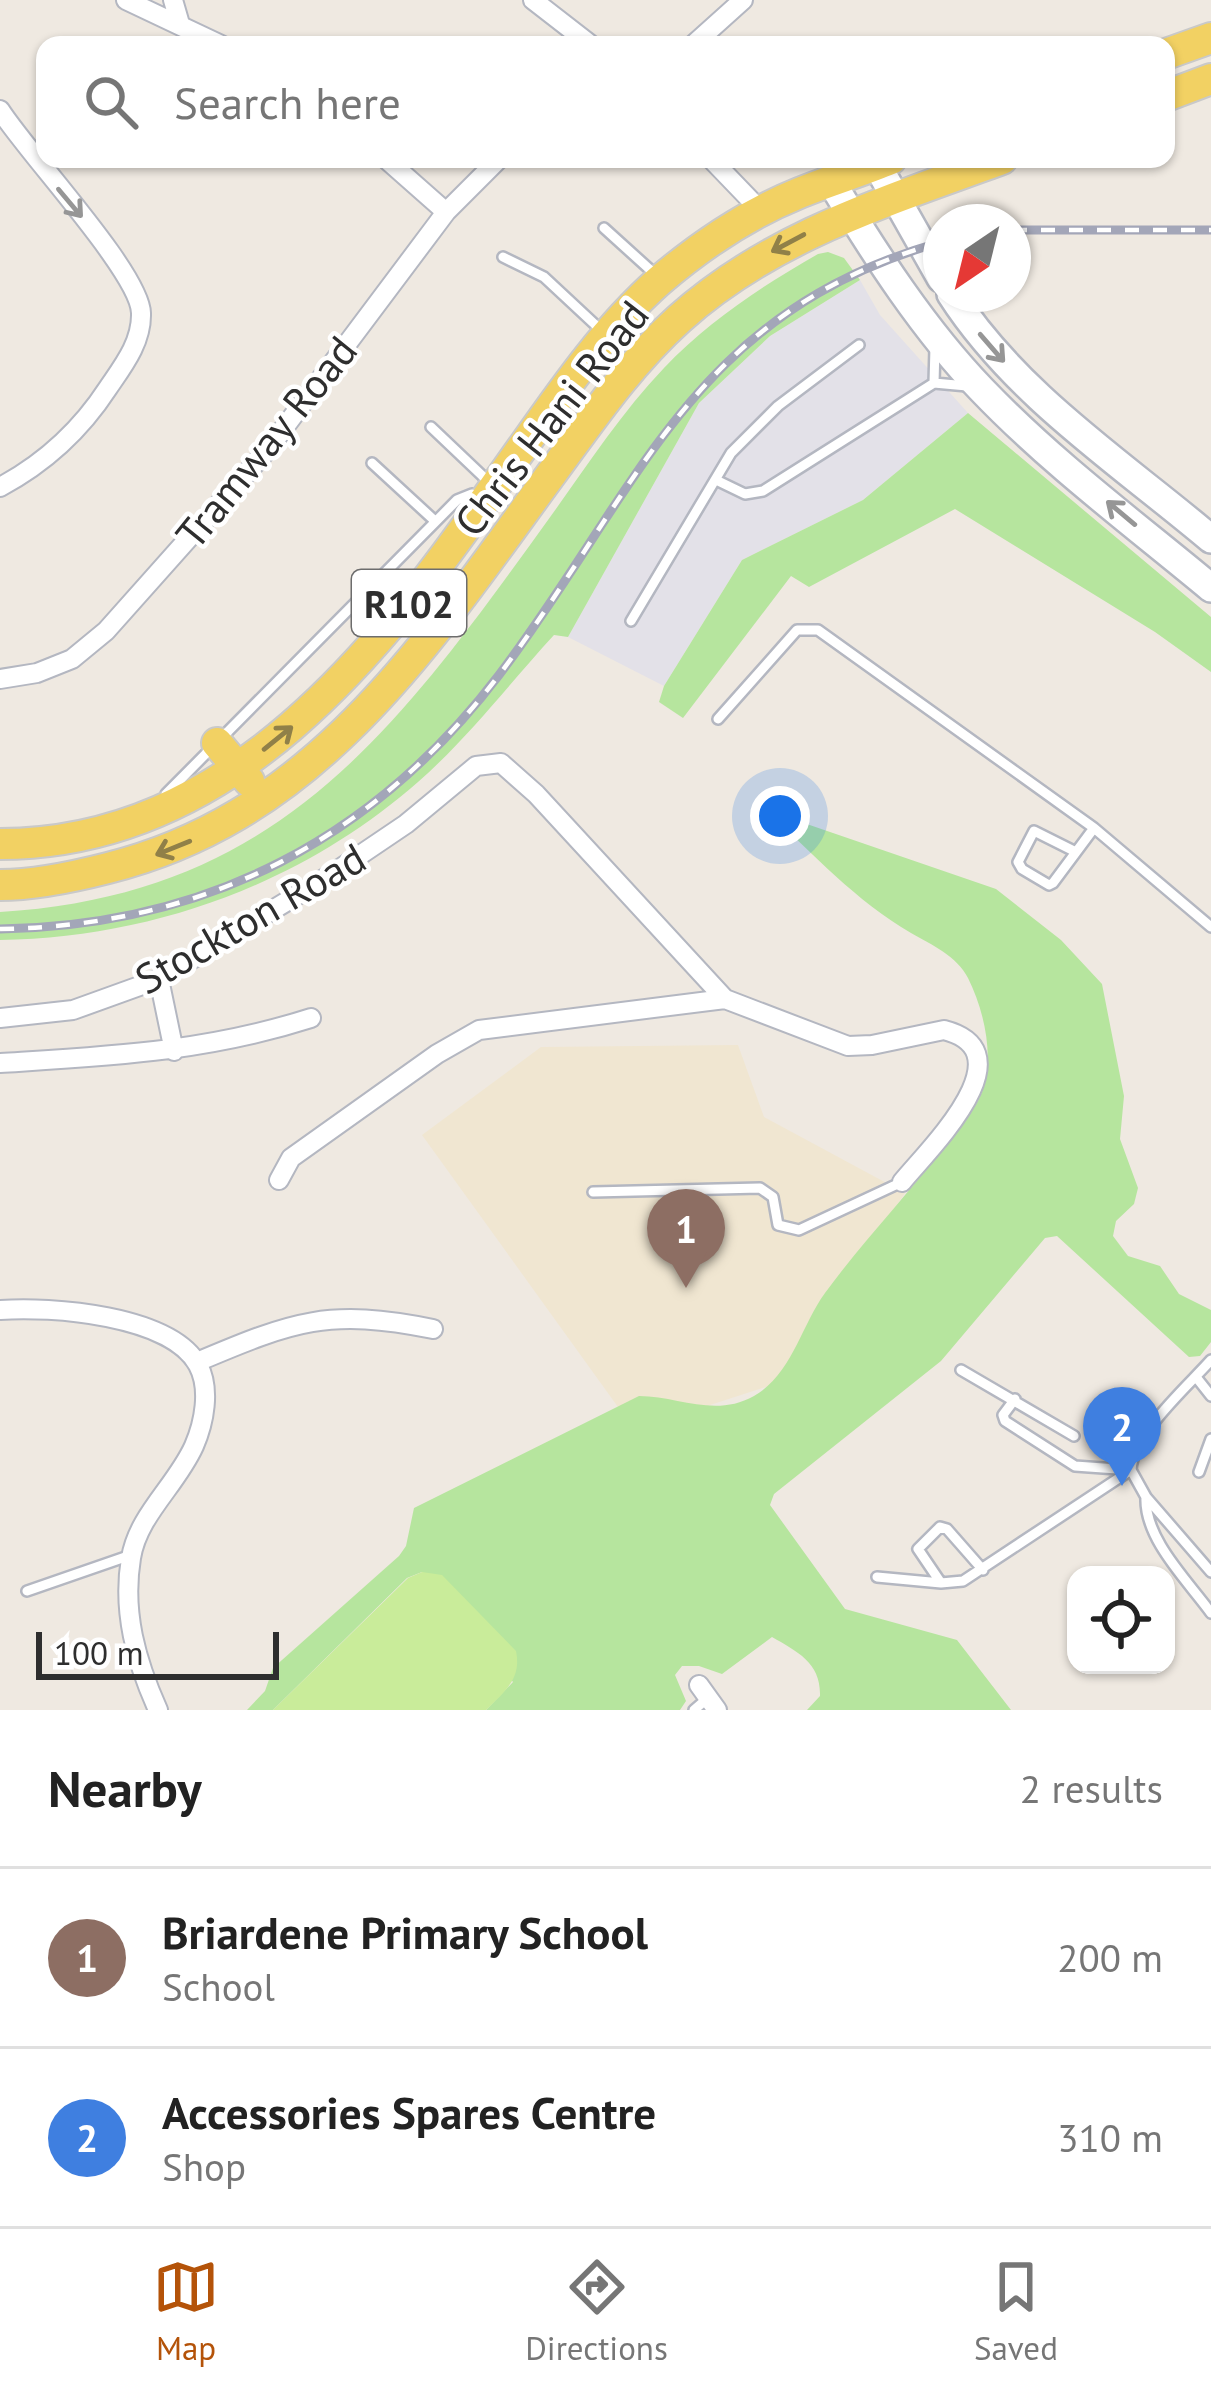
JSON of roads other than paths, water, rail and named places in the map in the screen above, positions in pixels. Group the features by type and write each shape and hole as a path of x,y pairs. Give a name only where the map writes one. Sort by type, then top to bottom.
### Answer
{"main road":[{"path":"1175,51 1211,38"},
{"path":"1175,93 1211,80"},
{"path":"886,168 896,198 923,246"},
{"name":"Chris Hani Road","path":"0,885 71,878 140,860 185,844 266,797 321,756 421,652 612,392 679,319 761,258 817,228 978,168"},
{"path":"836,173 852,215 978,386 1056,459 1211,588"},
{"name":"Chris Hani Road","path":"0,844 69,837 141,818 236,769 304,717 367,656 607,335 661,280 760,211 836,173"},
{"path":"964,312 996,354 1039,396 1211,539"},
{"path":"491,493 501,525 497,548"},
{"path":"217,743 266,797"}],"street":[{"path":"126,0 203,36"},
{"path":"173,0 180,24"},
{"path":"532,0 579,36"},
{"path":"703,36 743,0"},
{"path":"0,110 36,161"},
{"path":"0,487 61,446 95,408 130,355 141,313 139,298 122,267 41,168"},
{"path":"396,168 446,212"},
{"name":"Tramway Road","path":"0,679 37,673 72,659 106,631 286,428 446,212 491,168"},
{"path":"719,168 760,211"},
{"name":"Stockton Road","path":"0,1018 73,1010 159,979 332,874 406,824 476,766 493,761 509,767 587,843 725,999"},
{"path":"159,979 174,1052"},
{"path":"279,1180 291,1158 465,1036 492,1025 725,999 848,1046 944,1030 970,1044 977,1057 978,1077 970,1097 902,1182"},
{"path":"0,1063 174,1052 270,1032 311,1018"},
{"path":"0,1310 101,1316 146,1328 175,1343 197,1362 205,1396 194,1446 140,1527 131,1555 128,1610 133,1646 158,1710"},
{"path":"197,1362 310,1320 380,1319 433,1329"}],"lane":[{"path":"604,228 661,280"},
{"path":"503,257 544,277 607,335"},
{"path":"934,383 935,333"},
{"path":"631,622 731,453 752,429 859,345"},
{"path":"716,480 745,494 764,491 934,383 978,386"},
{"path":"431,427 491,493"},
{"path":"372,463 435,521"},
{"path":"141,818 457,500 491,493"},
{"path":"718,719 797,630 818,630 1094,827 1211,927"},
{"path":"1076,852 1034,831 1018,862 1049,885 1076,852 1094,827"},
{"path":"593,1192 760,1188 773,1197 778,1225 799,1230 902,1182"},
{"path":"1211,1360 1135,1451 1131,1470 1146,1497 1211,1572"},
{"path":"961,1370 1074,1436"},
{"path":"1196,1377 1211,1396"},
{"path":"1015,1399 1005,1412 1005,1421 1076,1466 1131,1470"},
{"path":"1198,1472 1211,1439"},
{"path":"877,1577 963,1581 1131,1470"},
{"path":"1146,1497 1145,1512 1154,1534 1211,1613"},
{"path":"941,1583 917,1550 940,1527 983,1570"},
{"path":"27,1591 131,1555"}],"railway":[{"path":"1031,230 1211,230"},
{"path":"0,929 75,924 147,911 215,891 280,862 340,827 450,733 499,675 635,475 679,415 728,361 786,313 856,273 923,249"}],"place":[{"name":"Briardene Primary School","path":"686,1288"},
{"name":"Accessories Spares Centre","path":"1122,1486"}]}
